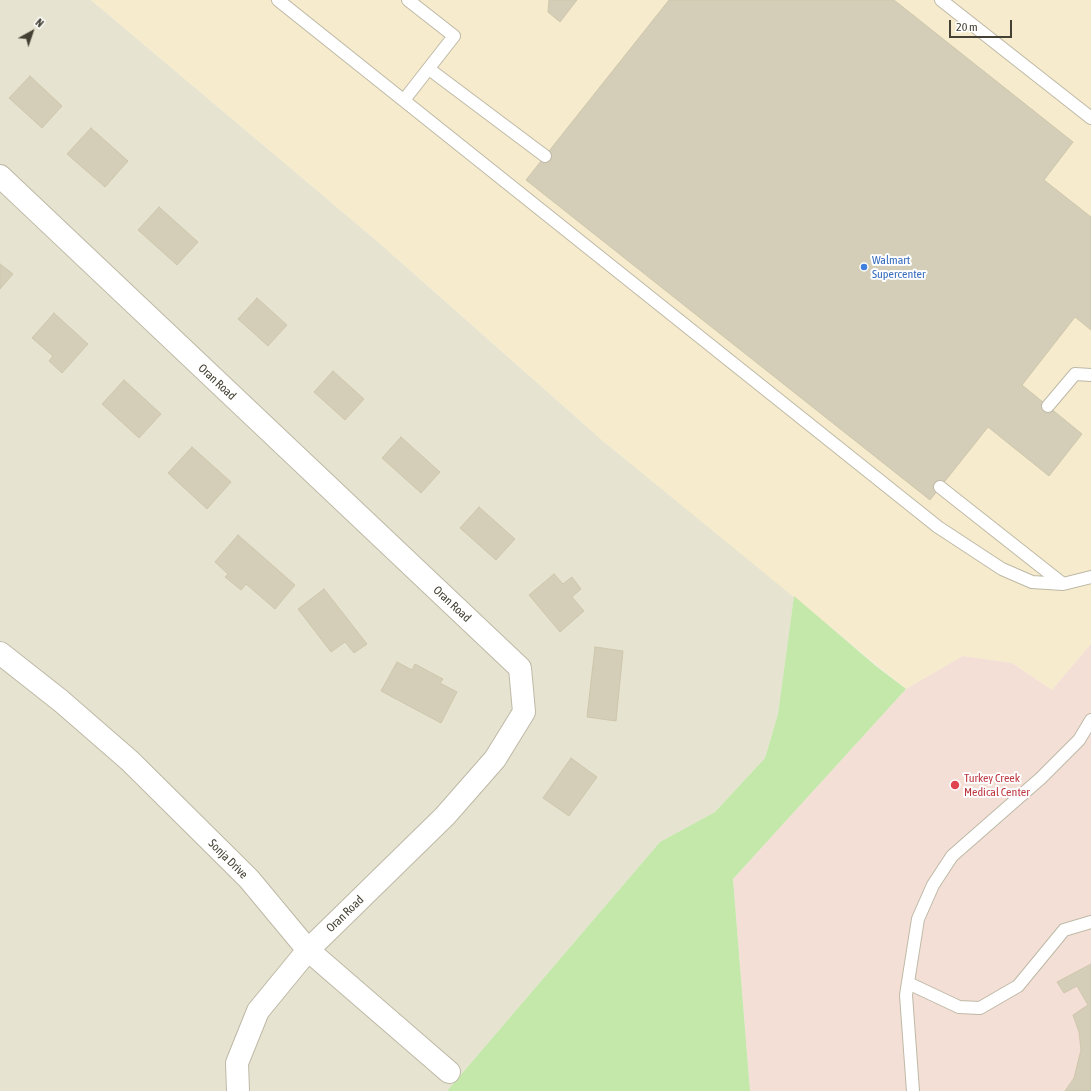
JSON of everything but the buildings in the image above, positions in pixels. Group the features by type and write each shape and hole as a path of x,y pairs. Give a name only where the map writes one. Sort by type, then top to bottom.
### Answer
{"street":[{"name":"Oran Road","path":"0,176 520,668 524,712 495,759 445,816 308,950 258,1011 237,1063 238,1091"},
{"name":"Sonja Drive","path":"0,653 61,701 130,761 249,879 308,950 449,1072"}],"lane":[{"path":"278,0 664,310 938,527 1002,569 1032,582 1063,584 1091,577"},
{"path":"404,100 454,36 408,0"},
{"path":"941,0 1091,118"},
{"path":"429,69 545,156"},
{"path":"1048,406 1075,374 1091,375"},
{"path":"940,487 1063,584"},
{"path":"913,1091 906,995 918,919 941,870 952,856 1046,772 1079,740 1091,720"},
{"path":"908,983 959,1007 980,1008 1018,986 1064,930 1091,922"}],"shaded area":[{"path":"0,0 91,0 377,241 603,441 794,596 778,714 765,758 715,812 660,842 447,1091 0,1091"},
{"path":"91,0 1091,0 1091,644 1052,690 1012,663 963,656 906,689 603,441 377,241"},
{"name":"Turkey Creek Medical Center","path":"1091,644 1091,1091 750,1091 733,879 906,689 963,656 1012,663 1052,690"}],"green space":[{"path":"794,596 876,666 906,689 733,879 750,1091 447,1091 660,842 715,812 765,758 778,714"}],"place":[{"name":"Walmart Supercenter","path":"864,267"},
{"name":"Turkey Creek Medical Center","path":"955,785"}]}
